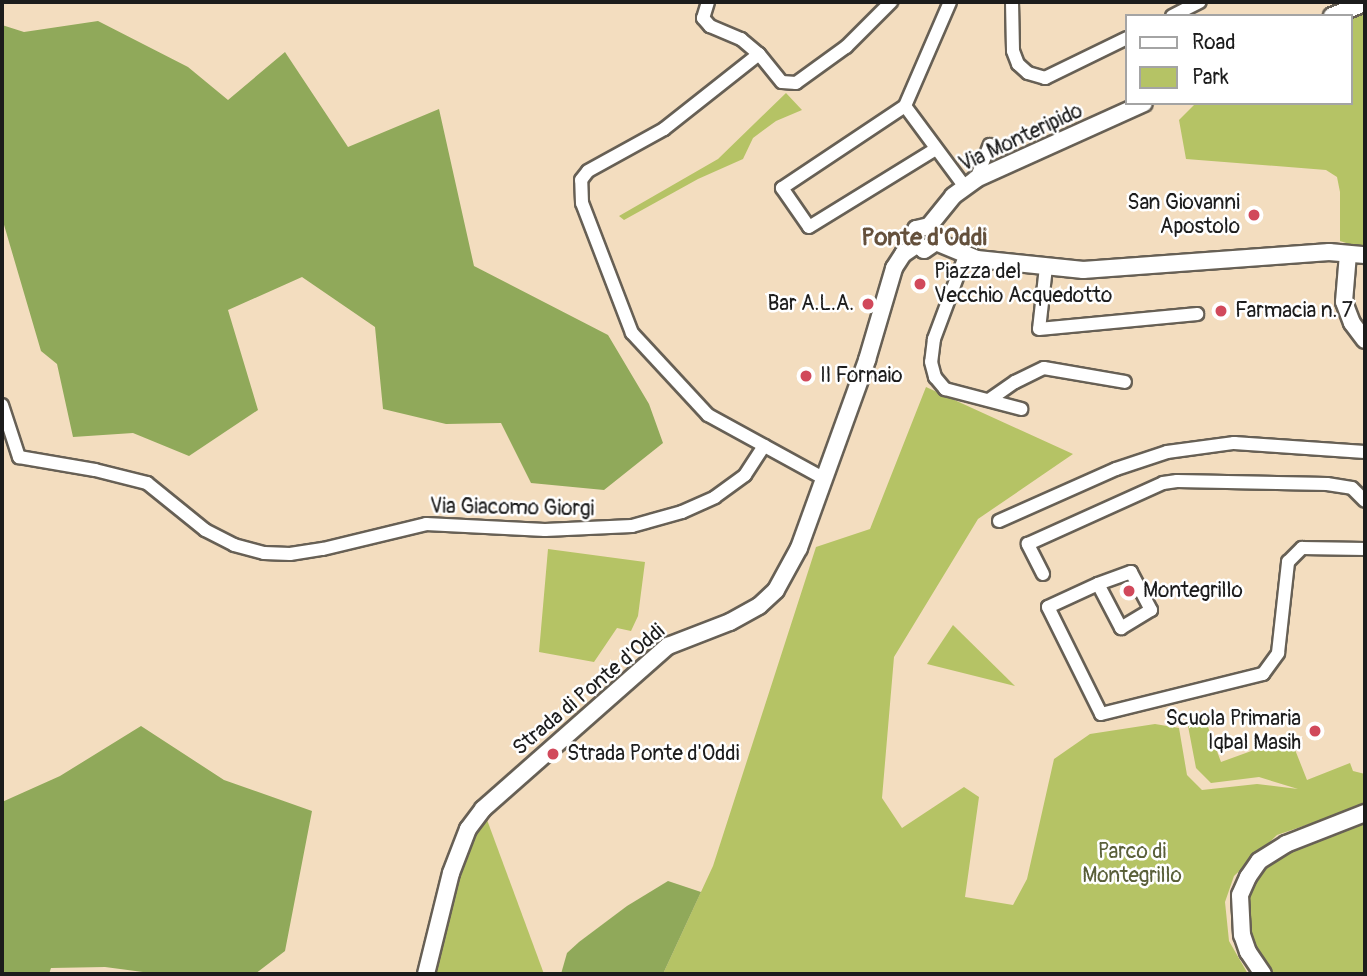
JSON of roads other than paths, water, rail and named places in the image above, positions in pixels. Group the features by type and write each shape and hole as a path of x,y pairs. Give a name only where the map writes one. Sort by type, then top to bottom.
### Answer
{"street":[{"path":"708,2 703,18 710,26 741,39 759,54 782,82 796,83 846,47 891,2"},
{"path":"936,149 809,227 782,188 905,106 950,2"},
{"path":"1012,2 1013,51 1018,64 1028,74 1045,78 1126,38"},
{"path":"1176,14 1200,2"},
{"path":"1337,14 1365,3"},
{"path":"759,54 664,129 588,171 581,180 582,203 632,333 708,415 823,478"},
{"name":"Via Monteripido","path":"929,226 935,215 970,183 1140,105"},
{"path":"905,106 936,149 970,183 990,145"},
{"path":"929,226 935,233 936,242"},
{"name":"Strada di Ponte d'Oddi","path":"426,974 451,873 475,817 667,646 730,622 759,606 776,590 799,548 867,360 894,268 903,254 915,246 912,237 916,229 929,226"},
{"path":"915,246 924,250 936,242"},
{"path":"936,242 965,256 1083,270 1329,252 1365,256"},
{"path":"1348,254 1345,302 1352,323 1365,340"},
{"path":"965,256 934,339 933,370 945,389 1021,409"},
{"path":"1046,267 1039,329 1197,314"},
{"path":"989,400 1015,382 1044,368 1125,382"},
{"name":"Via Giacomo Giorgi","path":"2,405 19,457 95,470 147,483 205,530 234,545 277,553 323,549 426,524 545,530 632,526 682,512 715,497 745,475 764,446"},
{"path":"999,521 1116,469 1167,452 1234,443 1365,452"},
{"path":"1043,574 1028,544 1163,483 1326,484 1352,488 1365,501"},
{"path":"1098,583 1121,628 1151,610 1130,572 1098,583 1048,607 1101,714 1263,674 1278,653 1288,562 1302,548 1365,549"},
{"path":"1263,974 1248,953 1242,935 1241,895 1248,877 1259,861 1286,844 1365,813"}],"place":[{"name":"San Giovanni Apostolo","path":"1254,215"},
{"name":"Piazza del Vecchio Acquedotto","path":"920,284"},
{"name":"Bar A.L.A.","path":"868,304"},
{"name":"Farmacia n. 7","path":"1221,311"},
{"name":"Il Fornaio","path":"806,376"},
{"name":"Montegrillo","path":"1129,591"},
{"name":"Scuola Primaria Iqbal Masih","path":"1315,731"},
{"name":"Strada Ponte d'Oddi","path":"553,754"}],"district":[{"name":"Ponte d'Oddi","path":"924,238"}],"park label":[{"name":"Parco di Montegrillo","path":"1132,864"}]}
